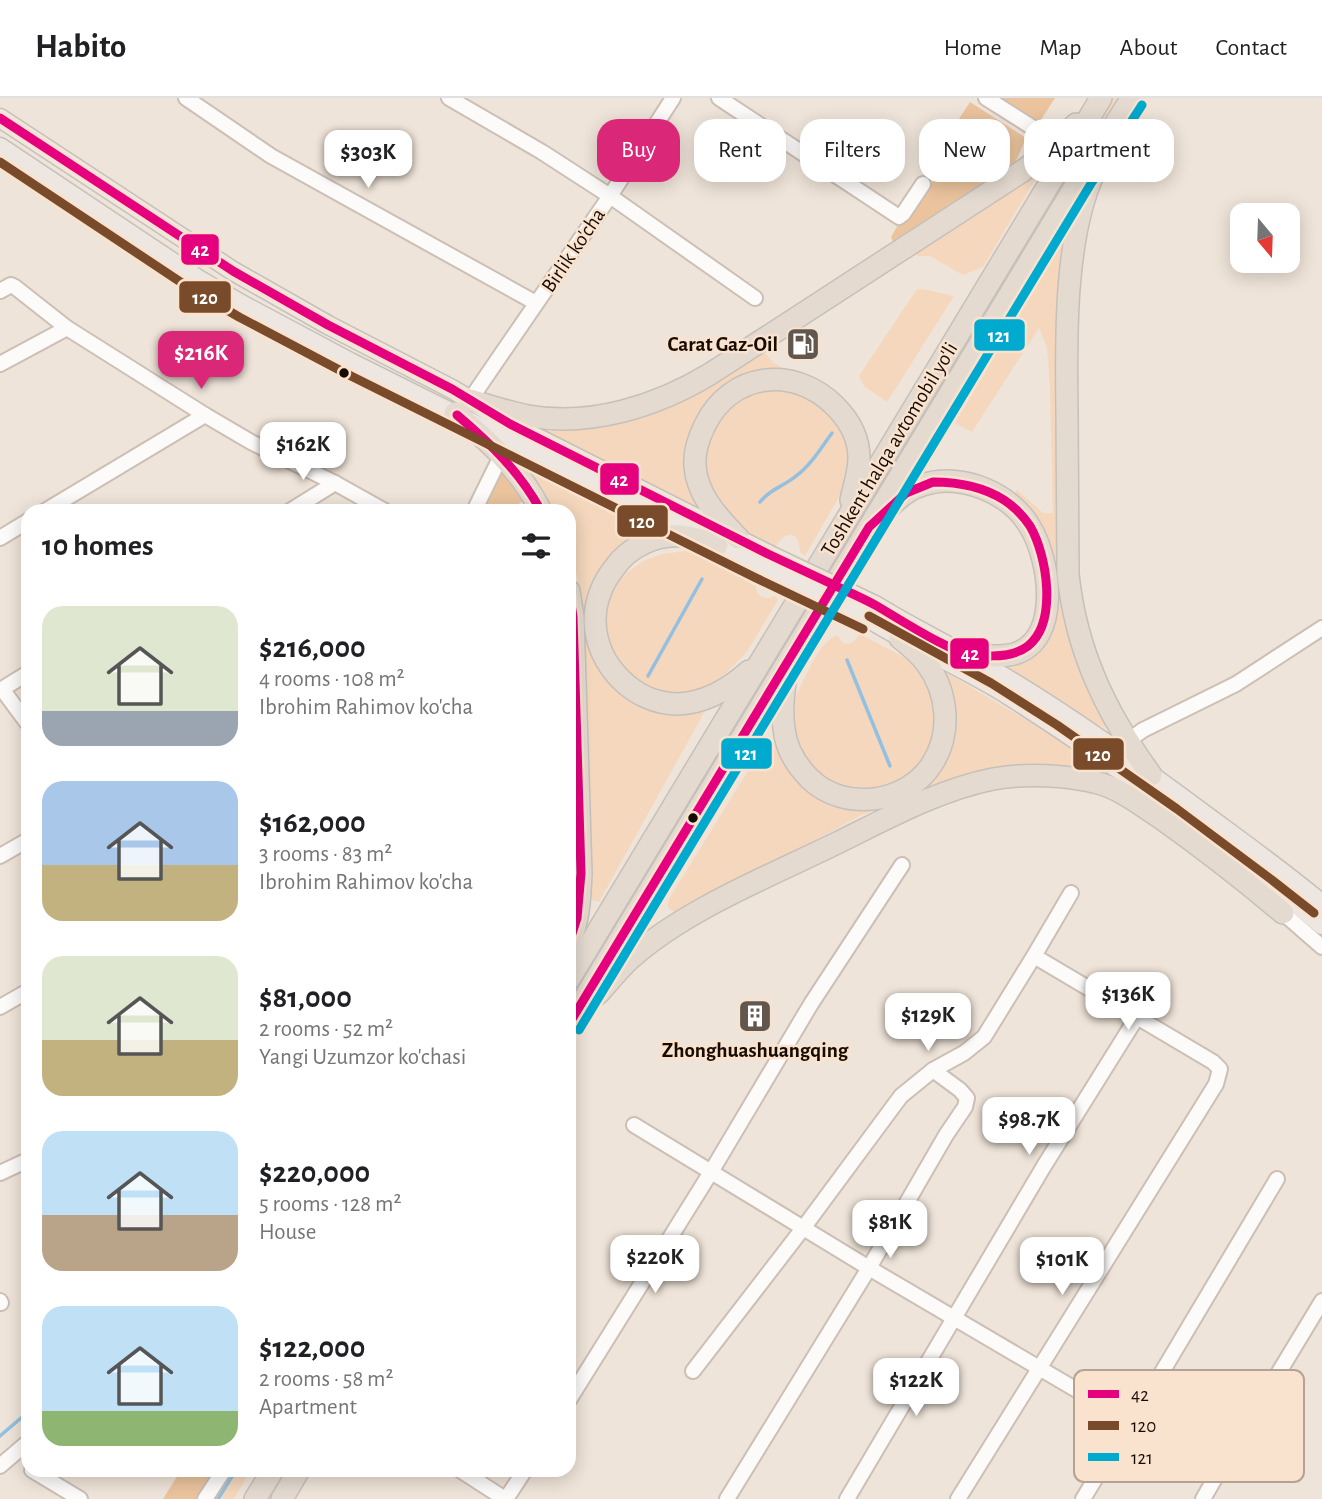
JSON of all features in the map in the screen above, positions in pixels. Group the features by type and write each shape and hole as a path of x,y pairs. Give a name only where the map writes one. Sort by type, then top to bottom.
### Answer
{"highway":[{"name":"Toshkent halqa avtomobil yo'li","path":"1119,119 1132,98"},
{"path":"1081,119 1101,99"},
{"name":"Toshkent halqa avtomobil yo'li","path":"576,967 1101,99"},
{"path":"462,407 559,418 626,411 655,401 710,374 1024,170"},
{"name":"Toshkent halqa avtomobil yo'li","path":"576,1014 1078,182"},
{"path":"1090,182 1078,225 1072,270 1067,370 1068,574 1071,604 1086,657 1098,686 1155,784"},
{"path":"738,538 708,505 695,466 696,455 701,433 720,403 737,390 761,380 786,380 813,388 832,403 852,428 857,443 859,465 847,519"},
{"path":"462,407 521,478 533,504"},
{"path":"869,527 906,493 923,485 942,481 973,486 991,493 1013,507 1025,519 1038,544 1046,578 1046,615 1040,633 1028,646 1011,654 991,656 956,650"},
{"path":"717,545 691,537 672,536 644,543 619,561 605,582 596,608 597,634 605,657 618,676 637,693 664,703 679,704 705,698 728,687 749,671 767,651"},
{"path":"788,661 782,719 786,741 796,763 816,784 829,792 844,798 871,800 896,793 924,774 937,754 944,730 942,695 934,675 926,662 900,638"},
{"path":"576,713 581,873 576,920"},
{"path":"576,1018 628,960 701,911 899,813 947,793 995,778 1050,776 1087,780 1122,793 1179,831 1283,914"},
{"path":"255,1499 269,1477"},
{"path":"282,1499 295,1477"}],"main road":[{"path":"0,118 233,271 328,325 452,389 462,407 717,545 765,560 871,612 910,626 1013,682 1079,725 1155,784 1322,925"},
{"path":"0,130 86,185 131,204"},
{"path":"0,147 198,279 246,306 350,362 510,424 738,538 765,560"},
{"path":"103,215 149,235 217,279 228,280 233,271"},
{"path":"871,612 900,638 1006,694 1073,738 1155,784 1293,880 1322,904"},
{"path":"1270,882 1283,914"}],"street":[{"path":"186,98 271,156 536,303"},
{"path":"449,98 542,152 610,196 755,299"},
{"name":"Birlik ko'cha","path":"462,407 498,362 673,98"},
{"path":"719,98 899,217 923,184"},
{"path":"986,98 1024,122"},
{"path":"0,291 7,286 15,287 66,328 205,415 251,442 372,504"},
{"path":"0,364 66,328"},
{"path":"57,504 205,415"},
{"path":"477,504 502,454"},
{"path":"301,504 335,483"},
{"path":"0,538 21,525"},
{"path":"1129,740 1143,730 1236,684 1322,628"},
{"path":"21,677 1,690 21,714"},
{"path":"0,856 21,844"},
{"path":"576,1389 711,1172 811,1004 902,865"},
{"path":"693,1371 901,1096 933,1070 964,1053 984,1037 1071,892"},
{"path":"1283,914 1322,947"},
{"path":"958,1499 1216,1084 1220,1069 1213,1062 1034,956"},
{"path":"0,1007 21,994"},
{"path":"847,1499 1044,1166 1137,1017"},
{"path":"727,1499 965,1107 967,1098 933,1070"},
{"path":"634,1125 1074,1389"},
{"path":"0,1173 21,1163"},
{"path":"1163,1370 1277,1178"},
{"path":"1280,1370 1322,1301"},
{"path":"0,1466 21,1448"},
{"path":"14,1454 21,1461"},
{"path":"43,1477 80,1499"},
{"path":"205,1499 219,1477"},
{"path":"468,1477 489,1494 506,1499 520,1477"},
{"path":"1083,1499 1093,1482"},
{"path":"1203,1499 1213,1482"}],"shaded area":[{"path":"994,98 1055,98 1042,119 1026,119"},
{"path":"1113,98 1121,98 1108,119 1100,119"},
{"path":"970,102 996,119 959,119"},
{"path":"1010,128 1024,137 1010,173"},
{"path":"1024,174 1024,182 1034,182 983,267 963,275 930,256 917,256 913,248"},
{"path":"933,182 994,182 893,242 891,237 899,223 919,204"},
{"path":"1062,182 1070,182 785,653 779,649"},
{"path":"1067,233 1059,540 1115,730 1094,724 994,661 1052,618 1012,497 1017,490 1043,513 1053,513 1050,387 1047,348 1039,328 972,432 955,423"},
{"path":"917,289 954,296 887,402 864,386 859,376"},
{"path":"759,347 774,363 788,371 702,412 702,511 525,422 580,423"},
{"path":"782,389 804,396 819,405 851,444 847,483 805,556 800,552 795,536 787,535 775,547 740,529 707,487 703,457 712,424 735,401 761,390"},
{"path":"500,445 669,529 603,569 605,673 706,709 599,902 592,900 589,893 584,630 581,592 576,572 576,504 550,504 541,490"},
{"path":"503,472 527,498 519,504 486,504"},
{"path":"686,551 714,561 731,571 756,587 762,597 775,596 778,600 747,652 726,673 694,693 670,696 638,686 610,652 605,620 610,599 627,573 643,561 662,554"},
{"path":"860,634 915,663 926,680 941,727 917,772 872,794 825,784 794,748 789,708 822,647 837,635 848,644"},
{"path":"938,668 1025,719 1099,767 1097,776 943,785 862,815 680,912 670,909 669,899 770,735 782,762 796,781 814,795 841,806 936,768"},
{"path":"761,678 766,682 576,997 576,984"},
{"path":"177,1477 213,1477 199,1499 163,1499"},
{"path":"223,1477 247,1477 234,1499 209,1499"}],"waterway":[{"path":"760,502 801,472 832,433"},
{"path":"648,676 702,579"},
{"path":"847,660 890,766"},
{"path":"0,1436 21,1418"},
{"path":"218,1499 232,1477"}],"transit line":[{"name":"121","path":"579,1030 1092,182 1142,105"},
{"name":"42","path":"0,118 233,271 328,325 452,389 510,424 834,585"},
{"name":"120","path":"0,162 191,289 239,317 345,373 863,629"},
{"name":"42","path":"457,415 504,459 537,504"},
{"name":"42","path":"933,482 961,484 987,491 1011,505 1030,526 1045,570 1046,605 1037,635 1021,650 993,656 956,650 834,585 869,527 906,493 933,482"},
{"name":"42","path":"576,1012 834,585"},
{"name":"120","path":"869,616 991,683 1057,725 1177,809 1314,913"},
{"name":"42","path":"576,713 581,873 576,921"}],"place":[{"name":"Carat Gaz-Oil","path":"803,344"},
{"name":"Zhonghuashuangqing","path":"755,1016"}]}
